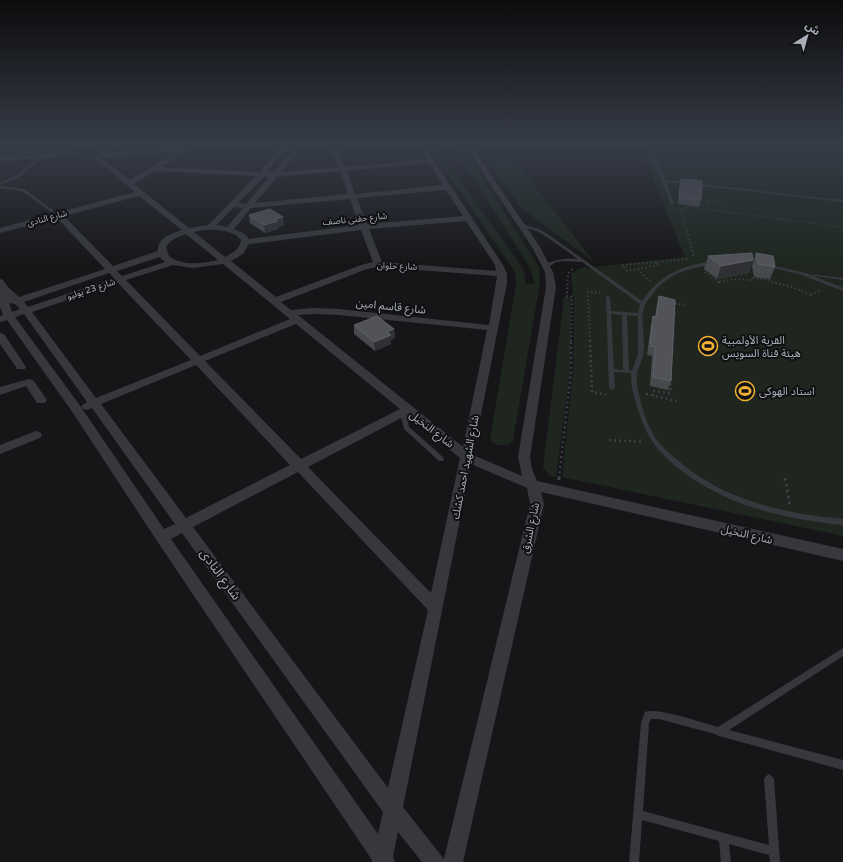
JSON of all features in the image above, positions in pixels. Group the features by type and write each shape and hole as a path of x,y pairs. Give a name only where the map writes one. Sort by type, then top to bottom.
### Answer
{"street":[{"name":"شارع النخيل","path":"129,184 467,457 496,471 532,485 843,555"},
{"path":"210,227 252,184"},
{"path":"229,229 268,184"},
{"path":"349,184 378,264"},
{"path":"447,184 499,265 502,274"},
{"name":"شارع الشرق","path":"453,862 537,504 536,494 524,468 524,457 550,294 550,279 546,266 536,246 494,184"},
{"path":"232,205 248,206 449,187"},
{"name":"شارع النادى","path":"0,231 55,213 140,193"},
{"path":"55,213 436,608"},
{"name":"شارع حفنى ناصف","path":"245,242 365,227 468,218"},
{"path":"210,227 229,229 237,232 243,236 245,242 244,247 239,252 223,261 197,265 173,262 168,260 162,254 164,243 177,234 210,227"},
{"name":"شارع 23 يوليو","path":"4,313 110,270 162,254"},
{"name":"شارع 23 يوليو","path":"22,305 120,280 173,262"},
{"name":"شارع حلوان","path":"274,301 364,267 378,264 502,274"},
{"name":"شارع الشهيد احمد كشك","path":"393,810 467,457 502,283 502,274"},
{"name":"شارع النادى","path":"2,285 22,305 393,810 435,862"},
{"name":"شارع النادى","path":"2,285 4,313"},
{"name":"شارع قاسم امين","path":"287,313 339,312 493,328"},
{"path":"4,313 77,410 384,861"},
{"path":"77,410 297,320"},
{"path":"0,336 21,367"},
{"path":"48,370 65,363"},
{"path":"0,391 28,382 41,400"},
{"path":"162,537 407,410"},
{"path":"0,450 36,435"},
{"path":"384,861 393,810"}],"lane":[{"path":"665,184 672,204"},
{"path":"693,184 843,201"},
{"path":"0,185 23,190 55,213"},
{"path":"522,225 545,234 643,304"},
{"path":"546,266 561,260 582,261"},
{"path":"720,262 696,266 670,274 659,283 643,304 641,315 641,354 634,372 634,377 641,412 645,422 657,443 669,456 684,469 716,489 744,502 792,516 843,522"},
{"path":"761,264 804,274 843,279"},
{"path":"804,274 843,290"},
{"path":"608,298 612,388"},
{"path":"609,312 641,315"},
{"path":"624,313 626,371"},
{"path":"611,370 634,372"},
{"path":"407,410 404,416 406,428 442,459"},
{"path":"718,732 843,652"},
{"path":"634,862 645,723 648,715 659,715 843,765"},
{"path":"769,779 775,862"},
{"path":"638,814 774,851"},
{"path":"724,837 726,862"}],"path":[{"path":"670,199 688,201 687,207 682,211"},
{"path":"707,203 707,200 725,202 726,212"},
{"path":"701,202 707,203"},
{"path":"707,203 708,210"},
{"path":"656,263 659,265 627,270 622,265 654,261 656,263 686,258 695,261 682,211 672,204"},
{"path":"687,207 843,227"},
{"path":"637,263 642,268"},
{"path":"696,266 721,284"},
{"path":"638,269 648,280 659,283"},
{"path":"718,282 734,279 753,280 752,278 771,280 772,282 792,287 811,295"},
{"path":"653,396 653,391 670,393 675,303"},
{"path":"666,326 674,328"},
{"path":"665,363 672,364"},
{"path":"609,440 657,443"},
{"path":"785,478 792,516"}],"shaded area":[{"path":"455,184 463,184 520,264 525,274 525,284 534,283 532,273 477,184 487,184 539,267 540,283 513,440 508,445 502,445 493,442 490,438 516,284 515,272"},
{"path":"504,184 534,184 594,262 521,208"},
{"name":"القرية الأولمبية هيئة قناة السويس","path":"655,184 843,184 843,536 562,477 573,372 574,296 571,296 573,293 571,273 578,270 577,269 586,267 588,269 594,268 593,267 685,257"},
{"path":"564,297 571,298 570,371 556,477 550,476 543,467"}],"building":[{"path":"680,184 702,184 701,200 679,198"},
{"path":"270,209 283,217 275,219 278,221 264,225 249,215"},
{"path":"752,253 753,260 721,266 708,256"},
{"path":"756,253 773,256 775,267 758,264"},
{"path":"659,296 675,300 671,381 653,377 655,347 650,346 653,316 656,317"},
{"path":"377,316 394,329 387,332 391,335 374,342 354,325"}],"place":[{"name":"القرية الأولمبية هيئة قناة السويس","path":"708,346"},
{"name":"استاد الهوكى","path":"745,391"}]}
